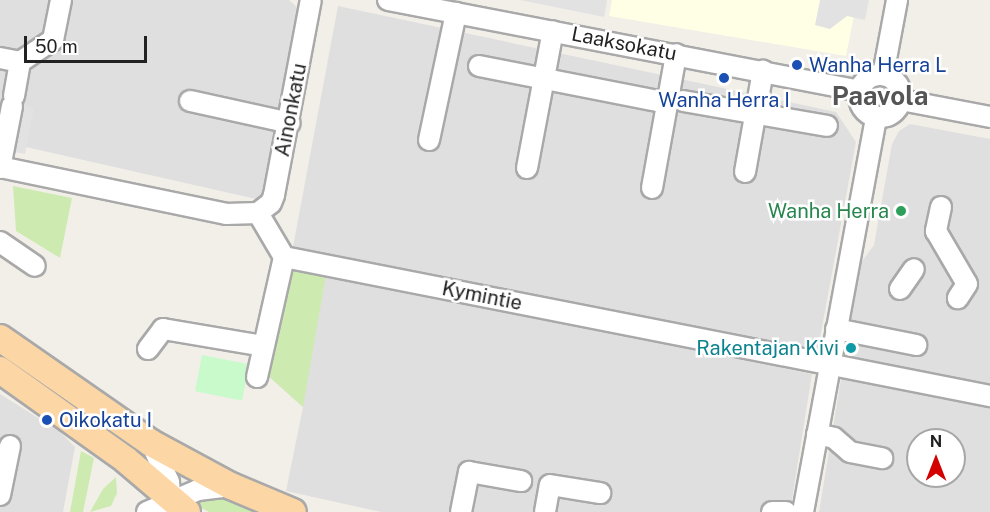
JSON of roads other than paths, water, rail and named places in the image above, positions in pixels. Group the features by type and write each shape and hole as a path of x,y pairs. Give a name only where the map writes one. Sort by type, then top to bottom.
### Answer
{"main road":[{"path":"0,338 151,442 231,486 293,512"},
{"path":"0,370 126,460 177,508"}],"street":[{"path":"0,58 20,62 53,40 61,0"},
{"name":"Ainonkatu","path":"258,213 271,203 274,195 290,123 311,0"},
{"name":"Laaksokatu","path":"388,0 859,91"},
{"path":"883,75 897,0"},
{"path":"429,140 456,13"},
{"path":"527,168 553,31"},
{"path":"652,188 675,102 676,54"},
{"path":"20,62 0,167 226,214 258,213 284,257 257,377"},
{"path":"479,66 675,102 827,126"},
{"path":"745,172 763,71"},
{"path":"883,75 900,88 901,100 896,110 876,117 866,112 860,103 859,91 864,82 883,75"},
{"path":"901,100 990,117"},
{"path":"190,101 290,123"},
{"path":"803,512 876,117"},
{"path":"941,207 936,231 967,284 958,298"},
{"path":"0,242 35,266"},
{"name":"Kymintie","path":"284,257 990,396"},
{"path":"900,289 914,269"},
{"path":"148,349 162,329 264,346"},
{"path":"836,329 916,345"},
{"path":"817,434 834,438 850,452 882,458"},
{"path":"151,442 164,467 177,508"},
{"path":"0,495 10,446"},
{"path":"461,512 469,472 521,481"},
{"path":"545,512 550,485 600,493"},
{"path":"147,512 177,508 231,486"},
{"path":"772,512 786,512"}],"place":[{"name":"Wanha Herra L","path":"797,65"},
{"name":"Wanha Herra I","path":"724,78"},
{"name":"Wanha Herra","path":"901,211"},
{"name":"Rakentajan Kivi","path":"851,348"},
{"name":"Oikokatu I","path":"47,420"}],"district":[{"name":"Paavola","path":"880,96"}]}
